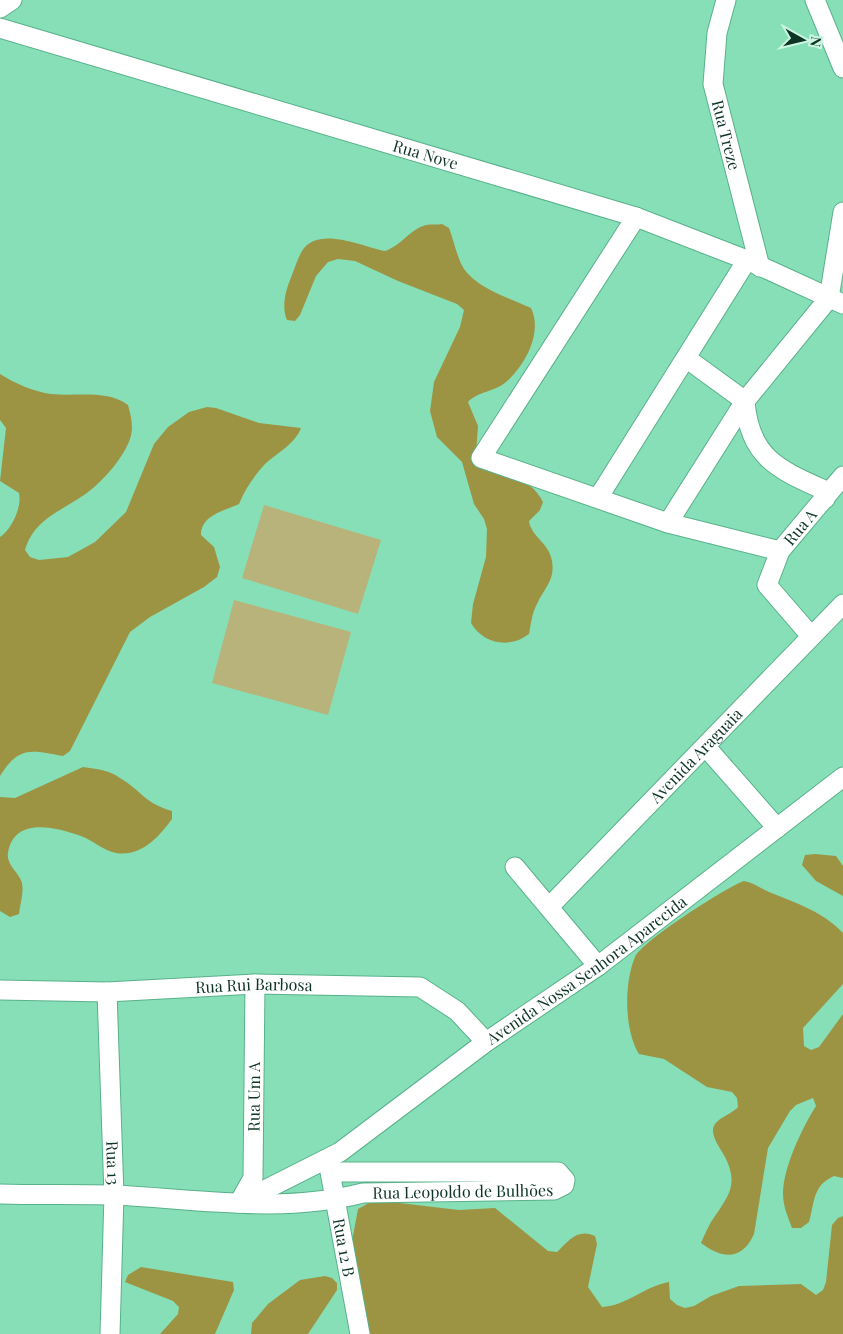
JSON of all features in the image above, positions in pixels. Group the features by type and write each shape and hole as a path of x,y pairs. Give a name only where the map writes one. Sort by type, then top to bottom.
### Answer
{"street":[{"path":"0,8 12,0"},
{"name":"Rua Treze","path":"726,0 717,33 713,84 754,264"},
{"path":"816,0 843,68"},
{"name":"Rua Nove","path":"0,28 636,218 754,264 836,301"},
{"path":"668,523 744,401 836,301 843,212"},
{"path":"636,218 481,458 668,523 780,551"},
{"path":"598,498 686,358 754,264"},
{"path":"686,358 744,401 746,418 758,449 784,472 822,489 825,499"},
{"name":"Rua A","path":"811,636 767,584 780,551 843,476"},
{"name":"Avenida Araguaia","path":"549,907 843,604"},
{"path":"706,747 777,828"},
{"name":"Avenida Nossa Senhora Aparecida","path":"329,1166 486,1042 598,966 843,777"},
{"path":"515,867 598,966"},
{"name":"Rua Rui Barbosa","path":"0,990 107,992 254,984 420,987 456,1011 486,1042"},
{"name":"Rua Um A","path":"238,1204 253,1178 254,984"},
{"name":"Rua 13","path":"107,992 114,1196 110,1334"},
{"name":"Rua Leopoldo de Bulhões","path":"0,1194 114,1196 238,1204 336,1200 363,1193 554,1190 564,1185 564,1180 558,1172 329,1166 238,1204"},
{"name":"Rua 12 B","path":"329,1166 360,1334"}],"shaded area":[{"path":"442,224 449,228 459,260 470,276 495,292 531,308 534,318 533,338 520,367 502,385 472,398 468,402 478,426 476,454 523,480 538,494 543,502 540,510 529,521 533,531 546,547 551,557 551,577 535,607 529,634 514,642 505,643 490,640 482,636 471,623 473,604 486,557 487,529 484,519 474,504 462,462 437,437 430,411 434,382 460,327 464,310 457,304 398,281 355,261 338,259 328,262 316,276 300,315 295,321 287,320 285,315 284,303 288,286 302,251 309,243 319,239 341,240 385,251 391,249 420,227"},
{"path":"0,374 25,387 45,393 110,397 128,405 130,413 132,426 130,439 121,456 108,473 86,494 46,519 39,525 29,540 25,550 30,557 39,560 68,557 95,542 126,512 154,444 168,427 189,412 207,407 216,408 259,423 301,428 295,439 257,473 239,504 214,515 205,523 201,535 214,547 220,567 217,577 204,587 150,617 130,632 70,751 63,756 42,752 26,752 13,759 0,776 0,537 12,523 20,499 19,493 0,481 6,428 0,420"},
{"path":"264,505 381,540 358,614 242,578"},
{"path":"234,600 351,632 328,715 212,683"},
{"path":"83,767 103,770 116,775 155,804 172,811 172,819 155,839 141,849 125,853 112,852 81,836 60,830 37,827 18,833 12,841 8,857 22,883 22,895 19,914 10,917 0,911 0,797 15,798"},
{"path":"805,855 836,856 843,866 843,896 816,881 802,865"},
{"path":"744,881 808,908 835,925 843,933 843,984 803,1028 804,1046 811,1050 819,1047 843,1014 843,1178 834,1176 827,1180 818,1190 809,1222 801,1228 792,1228 783,1194 786,1172 794,1148 816,1106 813,1098 796,1105 790,1111 768,1148 754,1234 744,1249 731,1255 716,1252 701,1243 711,1222 728,1195 732,1181 729,1166 715,1140 713,1129 720,1119 738,1107 737,1098 732,1092 707,1087 664,1059 639,1054 630,1032 627,993 631,968 635,957 641,949 685,916"},
{"path":"374,1200 459,1210 495,1208 548,1251 557,1252 574,1236 579,1234 584,1233 595,1236 597,1244 588,1287 602,1307 611,1306 652,1287 669,1282 670,1299 677,1305 685,1308 694,1306 711,1296 739,1286 801,1284 816,1295 823,1290 826,1282 832,1225 838,1218 843,1216 843,1334 359,1334 350,1252 358,1209"},
{"path":"141,1267 233,1282 234,1290 215,1334 160,1334 178,1314 179,1307 173,1301 125,1282 128,1275"},
{"path":"325,1276 332,1278 337,1283 337,1290 308,1334 251,1334 252,1323 268,1304 300,1280"}]}
